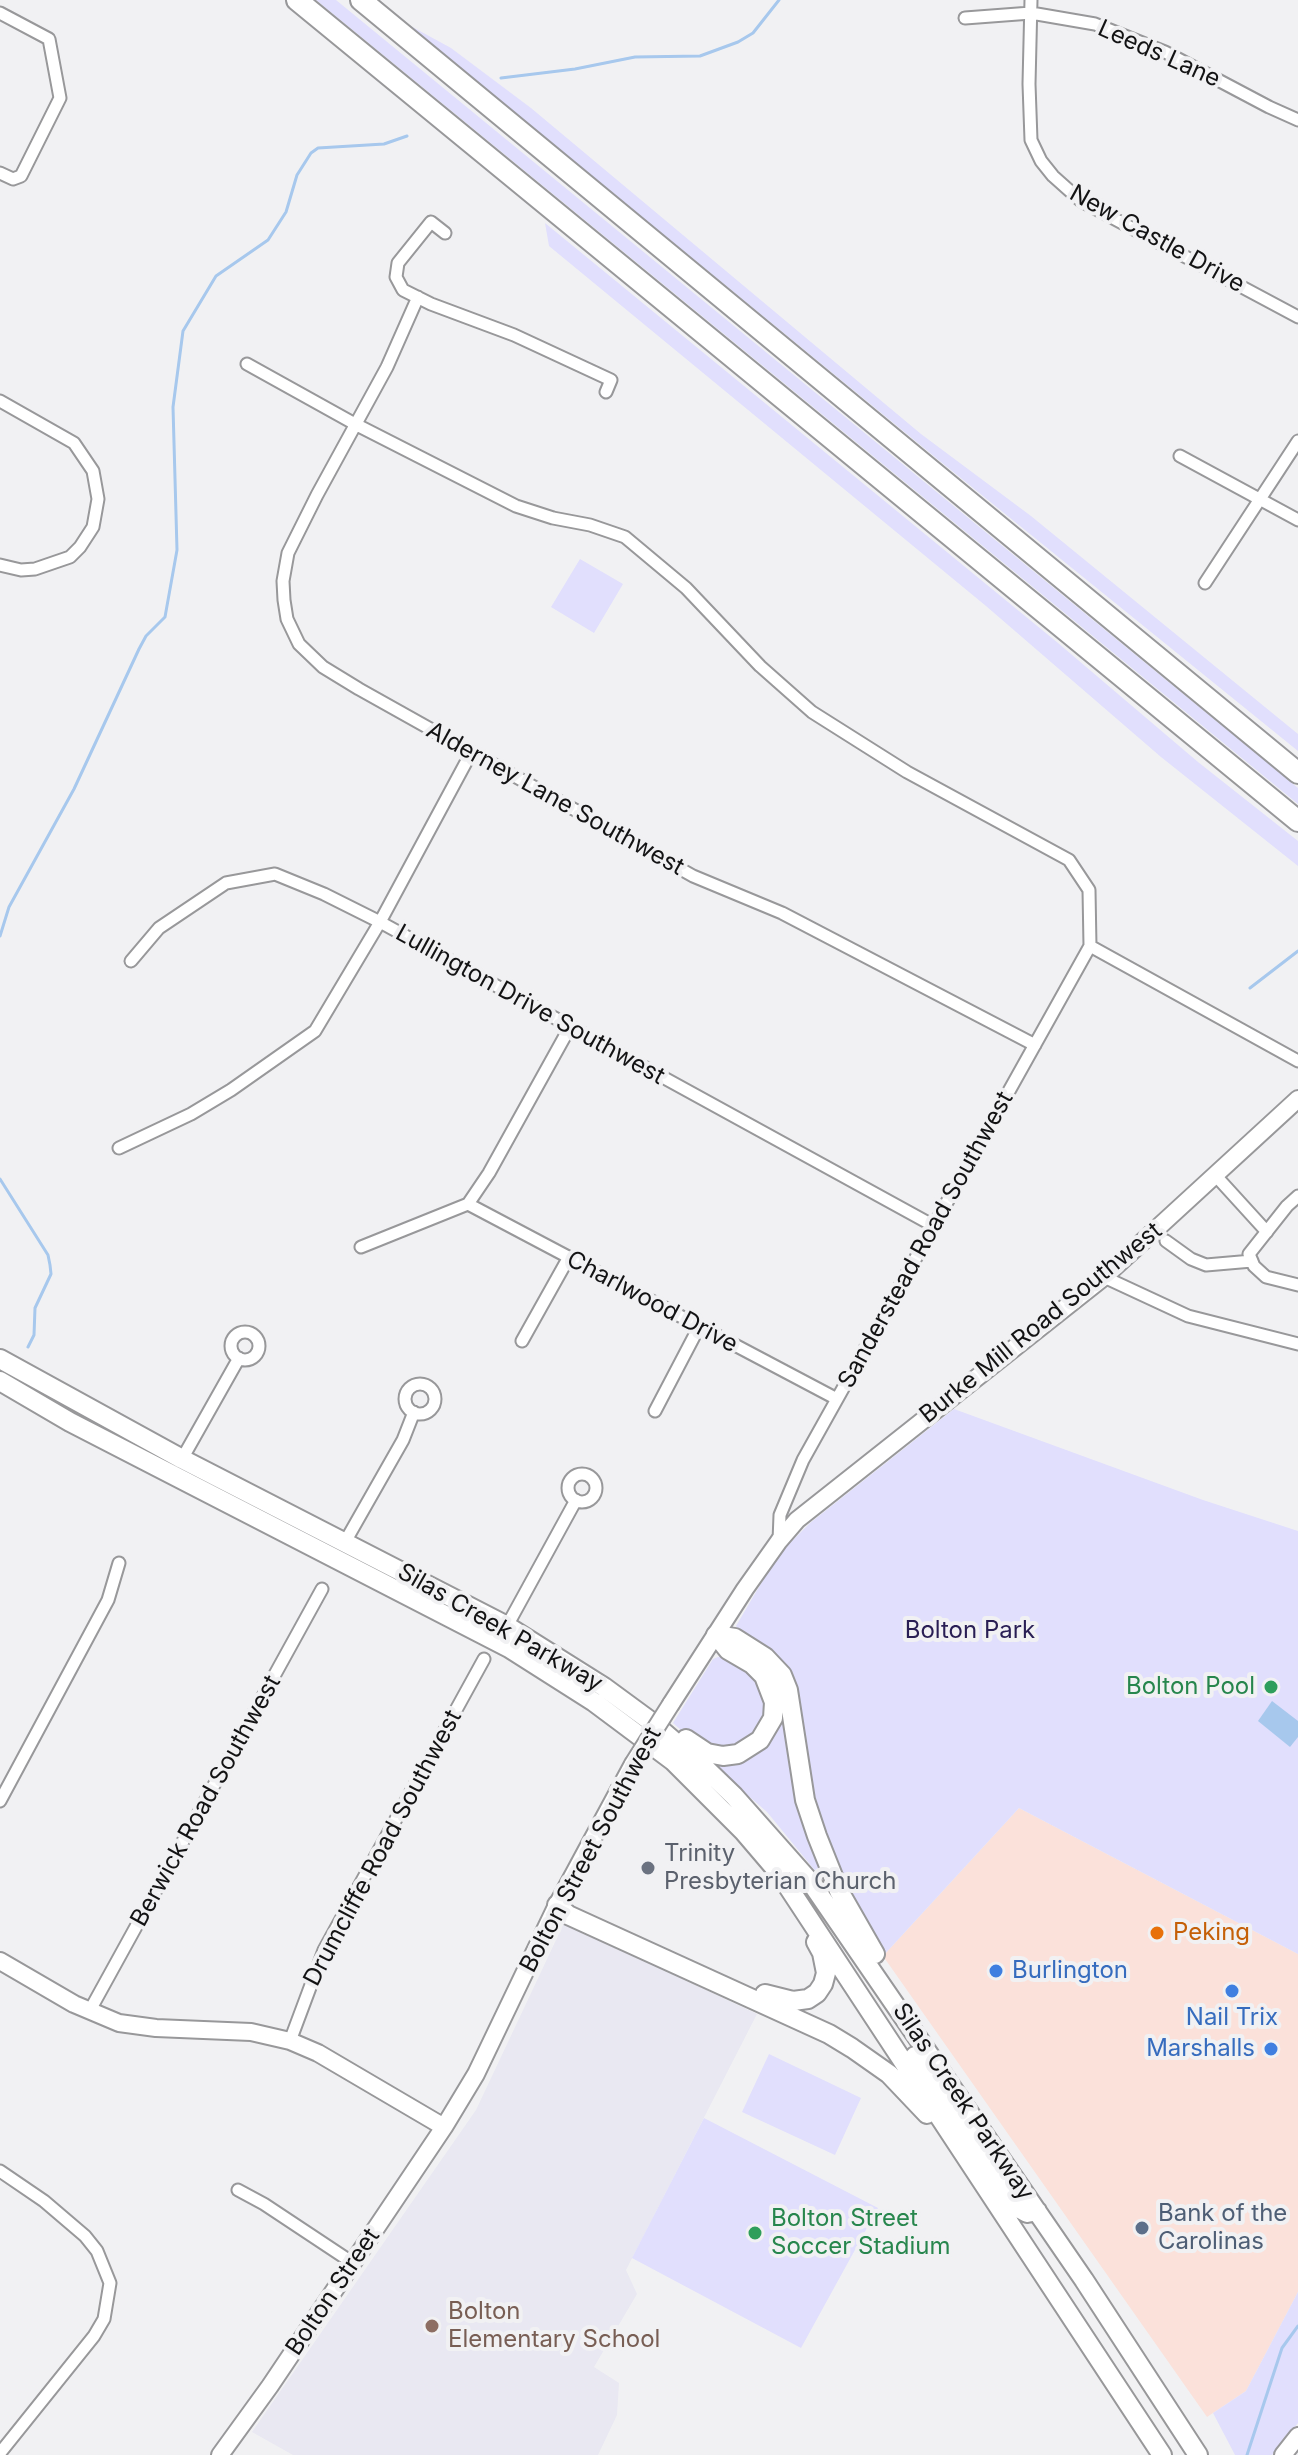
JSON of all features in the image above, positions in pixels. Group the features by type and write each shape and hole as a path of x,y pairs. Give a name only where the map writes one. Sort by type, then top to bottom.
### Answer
{"highway":[{"path":"297,0 1298,821"},
{"path":"361,0 1298,773"}],"main road":[{"name":"Silas Creek Parkway","path":"0,1359 182,1459 507,1626 604,1687 705,1768 812,1884 1037,2211 1198,2455"},
{"name":"Silas Creek Parkway","path":"0,1381 70,1422 478,1631 594,1702 673,1761 735,1822 779,1873 1162,2455"},
{"path":"604,1687 642,1704 707,1753 723,1756 738,1754 754,1746 765,1733 773,1718 774,1702 769,1684 758,1669 728,1650 716,1635"},
{"path":"716,1635 735,1638 765,1657 782,1675 788,1690 805,1800 825,1861 864,1937 906,2002 917,2034"},
{"path":"557,1905 572,1908 771,1997 798,2001 813,1996 820,1989 825,1979 825,1965 815,1940 786,1897 779,1873"},
{"path":"557,1905 568,1915 829,2034 852,2048 904,2088 957,2157 992,2196"},
{"path":"876,2018 915,2057 1018,2208 1027,2213 1037,2211"}],"street":[{"name":"New Castle Drive","path":"1031,0 1031,140 1041,161 1053,176 1081,201 1298,317"},
{"path":"0,13 49,39 60,98 21,176 13,179 0,173"},
{"name":"Leeds Lane","path":"965,18 1031,13 1068,18 1118,32 1200,69 1298,120"},
{"path":"445,233 431,222 398,263 396,277 399,285 418,297 497,327 611,380 606,392"},
{"name":"Alderney Lane Southwest","path":"418,297 387,367 288,553 283,581 287,619 299,644 323,667 693,876 782,913 1035,1045"},
{"path":"247,364 355,424 516,506 625,537 686,588 760,666 812,712 907,772 1069,860 1089,890 1090,946 1298,1061"},
{"path":"0,401 74,443 93,471 98,499 93,527 70,557 35,569 21,570 0,565"},
{"path":"1205,583 1298,441"},
{"path":"1180,456 1298,520"},
{"path":"119,1148 191,1114 315,1031 380,922 471,753"},
{"name":"Lullington Drive Southwest","path":"131,961 159,928 226,883 275,874 380,922 934,1226"},
{"name":"Sanderstead Road Southwest","path":"779,1541 780,1515 806,1454 1090,946"},
{"path":"361,1247 468,1204 489,1173 570,1027"},
{"name":"Burke Mill Road Southwest","path":"779,1541 816,1503 1104,1277 1298,1099"},
{"path":"1216,1176 1267,1232"},
{"path":"1298,1196 1249,1254 1266,1277 1298,1285"},
{"name":"Charlwood Drive","path":"468,1204 837,1399"},
{"path":"1166,1241 1191,1259 1206,1265 1252,1261"},
{"path":"522,1341 569,1257"},
{"path":"1104,1277 1188,1316 1298,1344"},
{"path":"655,1411 699,1327"},
{"path":"182,1459 239,1358"},
{"path":"345,1542 403,1440 414,1412"},
{"path":"507,1626 576,1500"},
{"name":"Bolton Street Southwest","path":"444,2127 476,2074 557,1905 633,1764 779,1541"},
{"path":"0,1801 108,1600 119,1563"},
{"name":"Berwick Road Southwest","path":"89,2012 322,1589"},
{"name":"Drumcliffe Road Southwest","path":"290,2041 324,1950 484,1659"},
{"path":"0,1961 89,2012 119,2023 137,2027 251,2032 290,2041 318,2053 444,2127"},
{"name":"Bolton Street","path":"220,2455 258,2405 444,2127"},
{"path":"0,2171 44,2201 85,2236 97,2251 110,2283 104,2319 94,2336 0,2453"},
{"path":"238,2190 353,2263"},
{"path":"1283,2455 1298,2436"}],"shaded area":[{"path":"1272,1701 1298,1721 1298,1737 1290,1747 1258,1721"},
{"path":"1019,1808 1298,1954 1298,2292 1246,2391 1207,2417 883,1956"},
{"path":"564,1923 757,2014 626,2270 637,2294 594,2367 619,2383 617,2415 598,2455 293,2455 252,2432 476,2110"}],"green space":[{"path":"316,0 336,0 1298,788 1298,804"},
{"path":"407,24 451,48 531,108 921,434 1031,516 1298,734 1298,751 941,462"},
{"path":"545,223 1298,841 1298,866 1161,757 986,606 549,246"},
{"path":"580,559 623,584 594,633 551,607"},
{"name":"Bolton Park","path":"954,1409 1203,1500 1298,1531 1298,1954 1019,1808 883,1956 835,1869 817,1813 801,1726 736,1626 766,1575 787,1546 810,1523"},
{"path":"723,1655 752,1670 769,1707 757,1734 723,1752 691,1739 673,1723 713,1659"},
{"path":"785,1698 826,1884 767,1812 700,1754 744,1757"},
{"path":"769,2054 861,2098 835,2155 742,2112"},
{"name":"Bolton Street Soccer Stadium","path":"704,2118 878,2208 801,2348 632,2258"},
{"path":"1298,2292 1298,2423 1272,2455 1235,2455 1213,2413 1246,2391"}],"waterway":[{"path":"501,78 575,69 635,57 700,56 753,33 779,0"},
{"path":"0,936 9,907 74,789 139,649 146,636 165,617 177,550 173,407 183,331 216,276 268,240 286,212 297,175 311,153 318,148 384,144 407,136"},
{"path":"1250,988 1298,951"},
{"path":"0,1179 48,1255 50,1265 51,1274 35,1308 34,1335 28,1347"},
{"path":"1247,2455 1282,2348 1298,2326"}],"place":[{"name":"Bolton Pool","path":"1271,1687"},
{"name":"Trinity Presbyterian Church","path":"648,1868"},
{"name":"Peking","path":"1157,1933"},
{"name":"Burlington","path":"996,1971"},
{"name":"Nail Trix","path":"1232,1991"},
{"name":"Marshalls","path":"1271,2049"},
{"name":"Bank of the Carolinas","path":"1142,2228"},
{"name":"Bolton Street Soccer Stadium","path":"755,2233"},
{"name":"Bolton Elementary School","path":"432,2326"}]}
